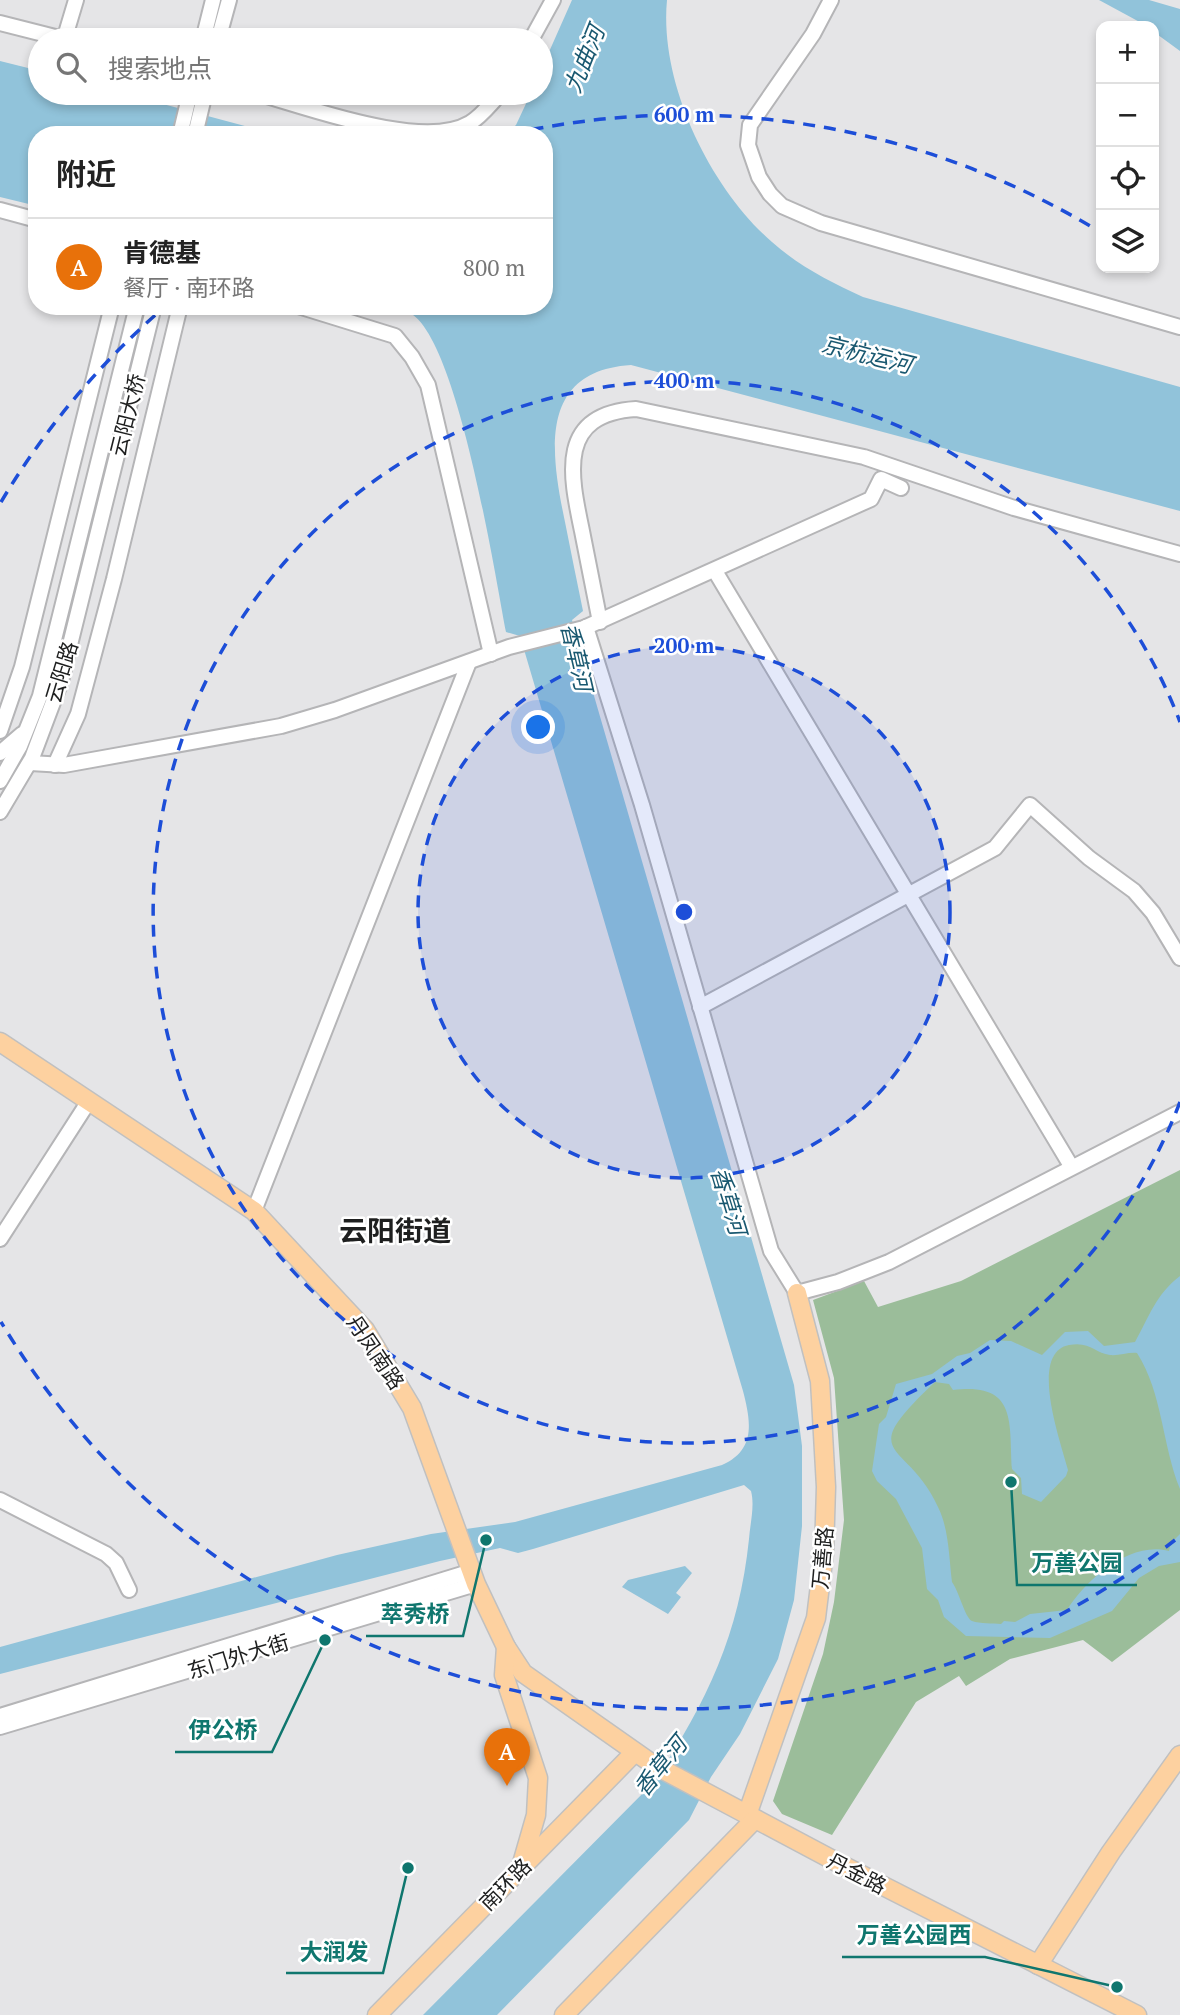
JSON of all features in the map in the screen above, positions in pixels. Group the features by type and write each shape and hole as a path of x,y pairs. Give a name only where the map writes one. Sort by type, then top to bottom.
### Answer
{"main road":[{"name":"丹凤南路","path":"0,1042 254,1211 365,1330 412,1408 472,1571 506,1647 523,1673 654,1765"},
{"name":"万善路","path":"564,2015 751,1817 816,1618 824,1553 826,1487 820,1381 797,1293"},
{"path":"506,1647 504,1675 538,1778 536,1815 520,1869"},
{"name":"南环路","path":"377,2015 634,1753"},
{"path":"1038,1965 1111,1852 1180,1755"},
{"name":"丹金路","path":"654,1765 1137,2015"}],"street":[{"path":"69,28 76,0"},
{"path":"206,28 213,0"},
{"path":"221,28 229,0"},
{"path":"538,28 553,0"},
{"path":"831,0 807,44 750,125 748,145 759,177 782,206 821,223 1180,327"},
{"path":"0,23 28,30"},
{"path":"182,126 187,105"},
{"path":"197,126 202,105"},
{"path":"299,105 373,126"},
{"path":"460,126 470,123 489,105"},
{"path":"0,210 28,218"},
{"path":"0,731 22,667 110,315"},
{"name":"云阳大桥","path":"86,518 135,315"},
{"name":"云阳大桥","path":"100,524 151,315"},
{"path":"55,765 78,714 178,315"},
{"path":"327,315 395,336 412,357 428,386 491,654"},
{"path":"1180,554 1014,508 864,457 636,409 615,410 597,417 576,443 571,460 590,626 771,1251 797,1293 838,1282 889,1262 1180,1112"},
{"path":"30,763 55,765 281,726 335,710 509,647 590,626 871,499 881,479 901,488"},
{"name":"云阳路","path":"0,780 40,696 86,518"},
{"name":"云阳路","path":"0,812 30,763 61,681 100,524"},
{"path":"715,571 911,894 1071,1166"},
{"path":"254,1211 469,662"},
{"path":"0,752 26,730"},
{"path":"700,1007 996,848 1030,805 1089,858 1134,891 1153,912 1180,958"},
{"path":"0,1239 89,1101"},
{"path":"0,1500 106,1554 116,1563 129,1590"},
{"name":"东门外大街","path":"0,1716 472,1571"},
{"name":"东门外大街","path":"0,1727 472,1571"}],"green space":[{"path":"1180,1170 1180,1610 1112,1662 1083,1640 1010,1659 966,1686 959,1676 916,1702 832,1835 782,1814 773,1801 823,1654 834,1602 844,1520 834,1378 813,1300 864,1281 878,1307 961,1281"}],"water":[{"path":"572,0 667,0 671,65 680,99 709,164 749,220 782,251 804,266 863,297 1180,387 1180,511 631,365 601,371 579,383 565,400 557,421 555,444 560,496 583,611 572,620 794,1385 802,1446 802,1526 794,1600 778,1659 740,1734 711,1777 689,1820 497,2015 423,2015 654,1782 673,1753 705,1695 729,1637 744,1574 752,1509 751,1491 744,1485 518,1553 500,1548 440,1561 0,1674 0,1647 337,1555 431,1534 515,1522 722,1465 733,1459 746,1443 749,1424 743,1391 520,636 506,632 472,461 459,410 444,366 427,332 412,315 553,315 553,126 515,126 525,105 553,105 553,43"},
{"path":"1099,0 1149,0 1180,9 1180,51 1159,36 1159,21 1138,21"},
{"path":"0,61 28,68 28,105 167,105 245,126 28,126 28,204 0,197"},
{"path":"1180,1276 1180,1489 1152,1385 1137,1353 1110,1355 1076,1344 1057,1352 1051,1364 1050,1400 1068,1470 1066,1476 1041,1502 1022,1494 1021,1478 1012,1469 1011,1436 1006,1409 999,1399 989,1392 974,1389 953,1390 949,1384 935,1382 896,1425 891,1438 894,1448 926,1485 938,1507 946,1534 952,1582 972,1621 1001,1624 1004,1621 1015,1622 1030,1614 1067,1610 1085,1587 1111,1565 1140,1551 1169,1551 1171,1543 1180,1534 1180,1562 1159,1566 1139,1578 1112,1611 1050,1638 966,1636 944,1617 938,1600 927,1589 922,1548 896,1499 877,1481 872,1471 879,1424 886,1417 896,1384 932,1374 957,1356 970,1353 990,1340 1011,1341 1042,1355 1065,1332 1088,1331 1104,1346 1135,1342 1159,1298"},
{"path":"685,1566 692,1573 676,1593 681,1597 668,1614 622,1587 628,1580"}],"place":[{"name":"万善公园","path":"1011,1482"},
{"name":"萃秀桥","path":"486,1540"},
{"name":"伊公桥","path":"325,1640"},
{"name":"肯德基","path":"507,1786"},
{"name":"大润发","path":"408,1868"},
{"name":"万善公园西","path":"1117,1987"}],"district":[{"name":"云阳街道","path":"395,1230"}],"water label":[{"name":"九曲河","path":"584,59"},
{"name":"京杭运河","path":"867,354"},
{"name":"香草河","path":"577,657"},
{"name":"香草河","path":"729,1201"},
{"name":"香草河","path":"660,1766"}]}
